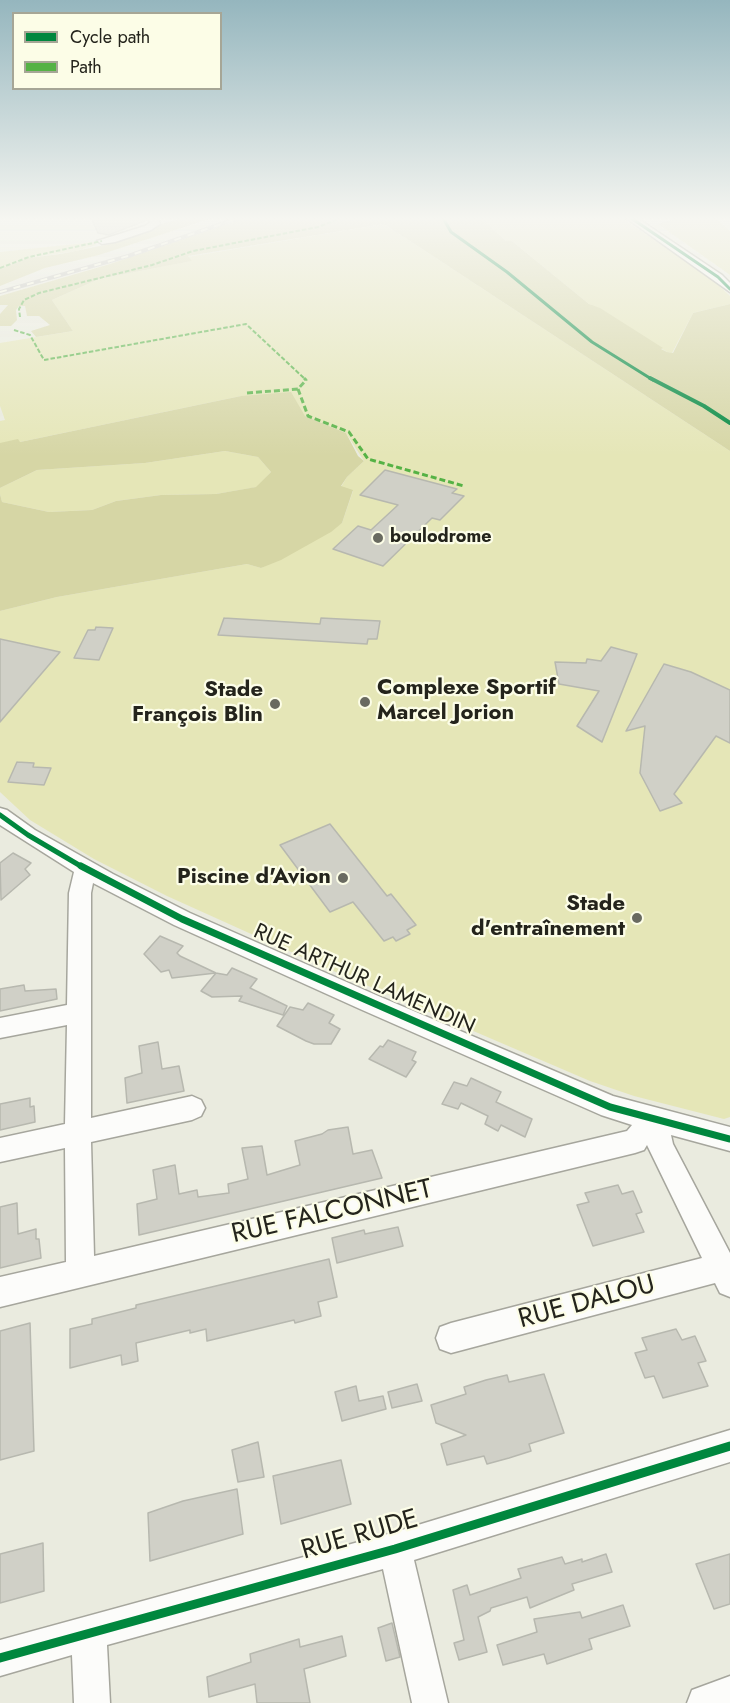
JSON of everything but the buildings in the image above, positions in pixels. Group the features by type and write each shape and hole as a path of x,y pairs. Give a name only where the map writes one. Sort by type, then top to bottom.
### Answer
{"street":[{"name":"RUE ARTHUR LAMENDIN","path":"0,815 28,835 85,869 182,919 379,1007 610,1107 730,1139"},
{"path":"80,1273 78,1012 80,893 85,869"},
{"path":"0,1028 78,1012"},
{"path":"0,1150 192,1108"},
{"path":"652,1117 661,1146 727,1275"},
{"name":"RUE FALCONNET","path":"0,1292 635,1141 652,1117"},
{"name":"RUE DALOU","path":"451,1338 727,1275"},
{"name":"RUE RUDE","path":"0,1658 395,1549 730,1446"},
{"path":"395,1549 430,1703"},
{"path":"89,1632 92,1703"},
{"path":"705,1703 730,1694"}],"green space":[{"path":"0,297 58,297 52,300 73,331 36,337 31,331 50,325 39,316 27,316 25,306 19,306 16,310 17,320 11,326 0,326 0,314 8,305 0,305"},
{"name":"Complexe Sportif Marcel Jorion","path":"58,297 496,297 730,451 730,1117 724,1119 634,1096 590,1081 331,970 167,896 94,859 30,820 0,792 0,611 57,597 247,564 261,568 342,523 353,491 341,487 347,477 364,461 346,433 305,416 241,396 20,442 0,465 0,421 5,420 0,406 0,343 73,331 52,300"},
{"path":"496,297 581,297 663,348 661,349 673,353 693,313 730,304 730,451"},
{"path":"581,297 730,297 730,304 693,313 672,353"},
{"path":"291,392 305,416 346,433 358,456 364,461 341,486 353,490 342,523 331,532 281,560 261,568 247,564 57,597 0,611 0,494 2,502 49,512 92,510 116,501 161,495 216,494 256,487 271,472 258,457 225,451 145,463 37,470 0,488 0,443 18,439 20,442 241,396"},
{"path":"225,451 258,457 271,472 257,487 216,494 161,495 116,501 92,510 49,512 2,502 0,494 0,488 37,470 145,463"}],"marked path":[{"path":"20,317 19,309 24,300 29,297"},
{"path":"14,330 30,335 44,360 246,324 306,380 298,389 247,393"},
{"path":"298,389 308,416 349,432 368,459 464,486"}],"cycle path":[{"path":"538,297 592,342 639,373 704,406 730,423"},
{"path":"0,815 28,835 105,880 182,919 368,1002 610,1107 730,1139"},
{"path":"0,1658 395,1549 730,1446"}],"place":[{"name":"boulodrome","path":"378,538"},
{"name":"Complexe Sportif Marcel Jorion","path":"365,702"},
{"name":"Stade François Blin","path":"275,704"},
{"name":"Piscine d'Avion","path":"343,878"},
{"name":"Stade d'entraînement","path":"637,918"}]}
